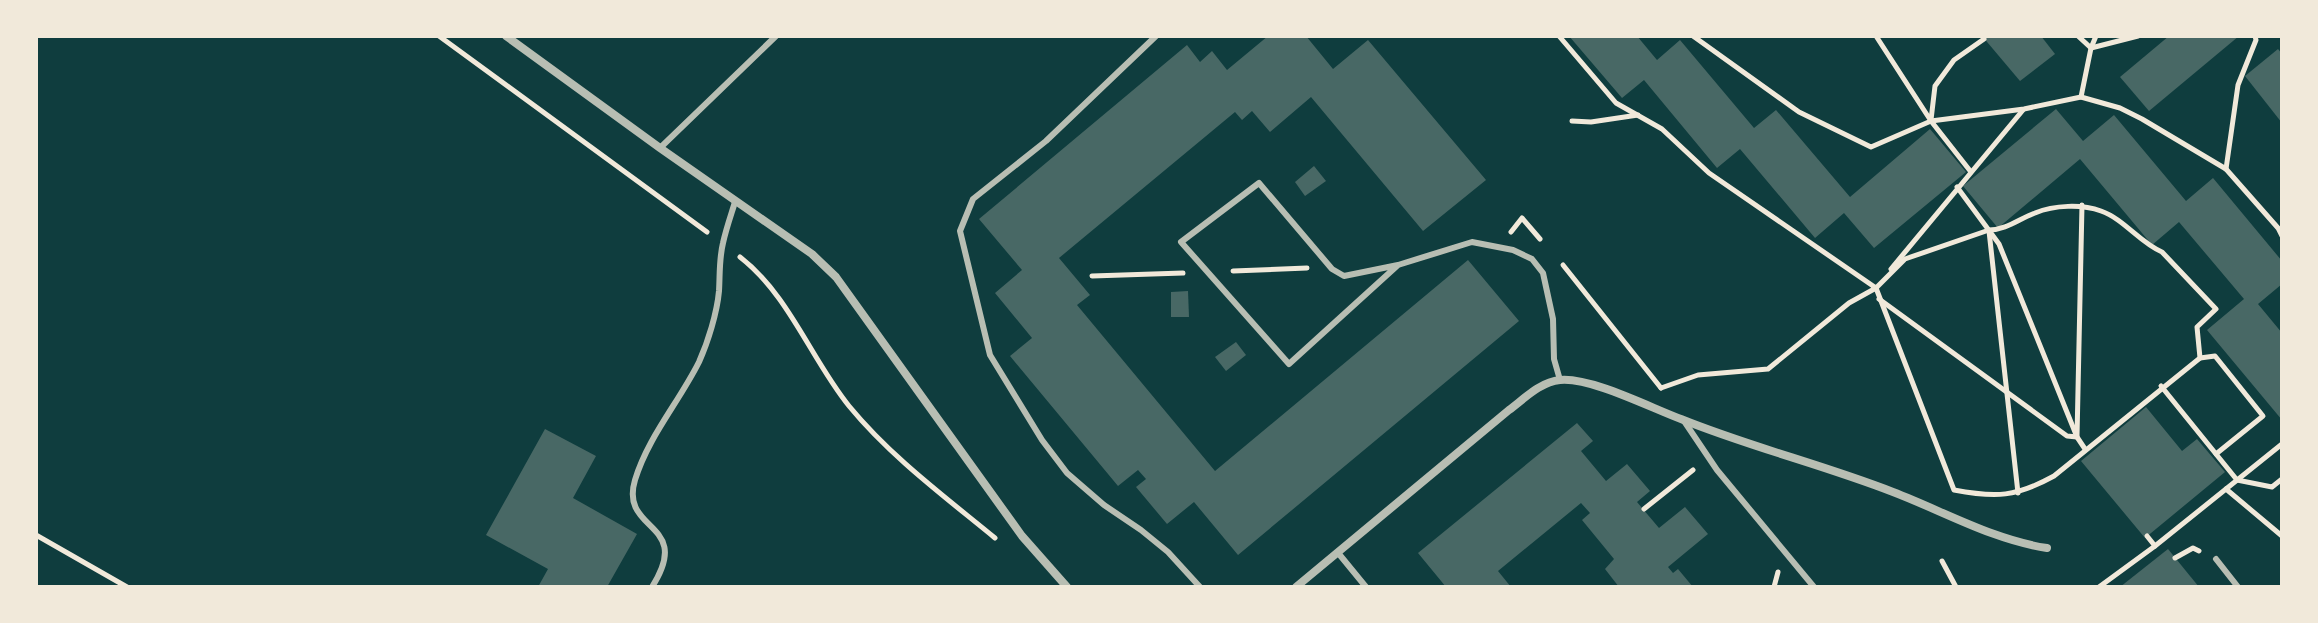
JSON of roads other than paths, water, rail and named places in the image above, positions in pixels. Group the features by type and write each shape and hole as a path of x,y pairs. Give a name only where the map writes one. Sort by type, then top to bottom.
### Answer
{"street":[{"path":"506,36 812,254 836,277 1022,536 1067,587"},
{"path":"1296,587 1509,410 1544,384 1560,380 1572,380 1615,393 1684,421 1892,491 2023,544 2047,548"}],"lane":[{"path":"660,148 776,36"},
{"path":"1156,36 1046,141 973,199 960,231 990,355 1042,440 1067,473 1104,505 1168,552 1200,587"},
{"path":"1398,265 1289,364 1181,242 1259,183 1332,269 1344,276 1398,265 1472,242 1513,250 1532,259 1543,273 1553,319 1554,359 1560,380"},
{"path":"652,587 666,562 667,553 663,538 636,510 634,482 657,432 699,361 719,294 722,243 735,202"},
{"path":"1684,421 1708,458 1814,587"},
{"path":"1339,554 1366,587"},
{"path":"2216,559 2238,587"}]}
